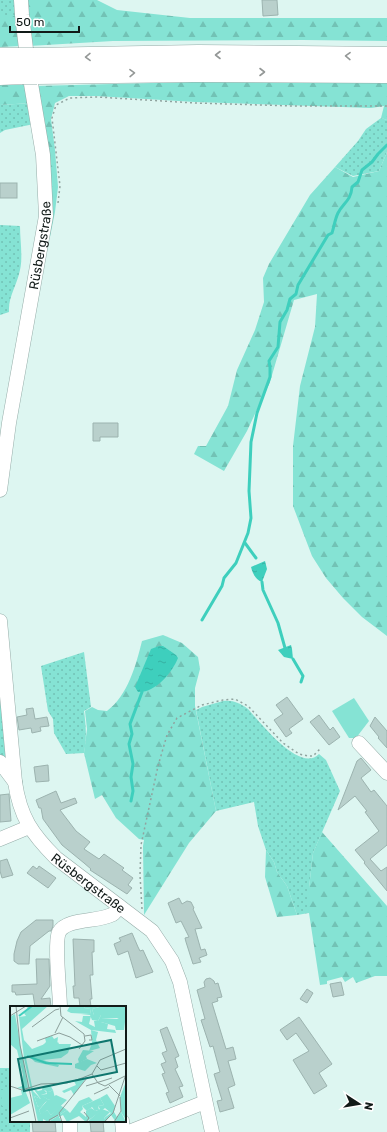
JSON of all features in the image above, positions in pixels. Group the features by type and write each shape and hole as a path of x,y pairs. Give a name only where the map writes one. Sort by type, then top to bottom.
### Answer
{"highway":[{"path":"0,75 22,64 198,55 387,56"},
{"path":"22,64 208,72 387,73"}],"street":[{"name":"Rüsbergstraße","path":"0,490 9,423 46,216 43,154 28,66 21,0"},
{"name":"Rüsbergstraße","path":"0,621 15,782 22,814 29,827 42,844 56,858 141,922 152,931 162,944 172,961 180,982 212,1132"},
{"path":"360,743 387,773"},
{"path":"0,762 15,782"},
{"path":"0,839 29,827"},
{"path":"60,1006 57,944 59,933 70,923 94,920 112,915 119,906"},
{"path":"129,1132 205,1102"},
{"path":"122,1122 123,1132"}],"path":[{"path":"58,204 60,186 52,118 56,105 70,98 97,97 195,103 294,106 387,106"},
{"path":"141,922 143,905 140,875 141,845 165,742 176,718 202,705 235,699 248,706 283,743 299,754 313,756 321,748"}],"green space":[{"path":"0,0 17,0 18,16 0,16"},
{"path":"25,0 97,0 117,10 190,18 387,18 387,41 113,41 29,46"},
{"path":"0,16 18,16 21,46 0,47"},
{"path":"190,82 387,82 387,120 381,118 384,106 371,108 69,96 55,103 51,119 58,187 50,237 47,229 35,86"},
{"path":"0,85 28,85 31,103 0,105"},
{"path":"31,103 34,124 5,130 0,133 0,105"},
{"path":"381,118 387,120 387,152 379,171 353,176 335,167 358,141 366,129"},
{"path":"387,152 387,636 362,617 326,578 312,556 293,506 293,446 300,386 315,327 317,294 294,300 270,382 247,431 224,471 194,454 198,446 206,446 228,406 237,370 255,330 264,302 263,278 269,264 310,195 335,167 353,177 379,171"},
{"path":"0,225 20,226 21,265 11,296 9,312 0,315"},
{"path":"163,635 182,643 198,657 200,669 195,688 195,706 216,811 189,843 144,915 144,840 139,839 116,818 102,795 95,799 84,753 87,729 85,711 92,707 98,710 107,711 126,688 137,660 142,641"},
{"path":"0,647 6,760 0,755"},
{"path":"84,652 91,707 84,711 86,742 84,753 66,754 54,733 53,719 48,711 41,666"},
{"path":"354,698 369,721 356,738 349,738 332,711"},
{"path":"223,701 236,702 248,709 281,744 291,752 302,757 311,758 319,754 326,760 340,791 313,853 309,888 309,913 297,915 287,886 277,872 274,862 266,850 258,826 254,802 216,811 196,710"},
{"path":"322,832 387,906 387,976 375,976 356,983 353,977 345,982 342,977 327,981 327,984 320,985 309,913 309,888 313,853"},
{"path":"266,850 274,862 277,872 287,886 297,915 277,917 265,877"},
{"path":"0,1068 10,1068 10,1122 30,1122 30,1132 0,1132"},
{"path":"9,1089 10,1105 2,1106 1,1090"}],"water":[{"path":"265,561 267,569 262,582 255,576 251,567"},
{"path":"291,645 293,659 284,657 278,650"},
{"path":"163,646 178,658 172,670 157,686 138,692 135,687 151,649"}],"building":[{"path":"262,0 277,0 278,15 263,16"},
{"path":"0,183 17,183 17,198 0,198"},
{"path":"93,423 118,423 118,437 100,437 100,441 93,441"},
{"path":"287,697 303,719 289,729 292,733 286,737 274,720 283,714 276,705"},
{"path":"33,708 35,719 47,717 49,726 40,727 41,731 32,733 31,728 19,730 17,717 27,715 26,709"},
{"path":"319,715 330,730 333,727 340,737 329,745 310,722"},
{"path":"375,717 387,731 387,748 370,726"},
{"path":"361,758 371,770 361,778 371,792 374,790 387,806 387,845 370,859 381,871 387,867 387,891 355,850 379,831 365,812 367,811 355,796 338,810 357,761"},
{"path":"48,765 49,781 36,782 34,767"},
{"path":"56,791 61,803 75,798 77,803 60,810 76,831 90,842 84,849 99,859 104,854 124,868 122,870 133,878 128,885 132,888 127,894 90,870 91,869 62,845 43,819 41,808 39,808 36,800"},
{"path":"9,794 11,821 0,822 0,795"},
{"path":"7,859 13,875 2,878 0,861"},
{"path":"33,866 37,869 39,866 56,878 48,888 27,873"},
{"path":"179,898 182,904 187,901 191,902 202,928 195,929 201,950 205,949 207,955 199,958 201,962 193,964 185,938 189,937 181,921 176,923 168,903"},
{"path":"36,920 53,920 51,931 30,946 29,964 18,964 14,961 17,941 21,932"},
{"path":"132,933 140,951 143,950 153,972 136,978 128,951 118,955 114,944 121,941 119,938"},
{"path":"73,939 94,940 94,952 92,952 93,975 90,975 92,999 90,999 91,1006 80,1006 79,998 74,998 73,986 75,986"},
{"path":"36,959 49,959 50,986 41,999 50,998 51,1006 35,1006 33,994 16,995 15,992 12,992 12,985 37,984"},
{"path":"210,978 215,984 218,983 222,997 217,998 218,1001 212,1003 226,1049 233,1047 236,1059 228,1061 235,1085 228,1088 234,1108 220,1112 217,1101 222,1100 214,1074 220,1072 213,1046 210,1047 201,1020 205,1019 197,990 205,987 204,982 206,979"},
{"path":"341,982 344,995 333,997 330,984"},
{"path":"307,989 313,993 307,1003 300,999"},
{"path":"299,1017 332,1064 319,1073 327,1086 314,1094 293,1060 309,1051 296,1033 287,1040 280,1030"},
{"path":"167,1027 179,1056 175,1058 178,1067 175,1069 183,1086 179,1087 183,1097 170,1103 166,1093 169,1092 162,1074 165,1073 161,1064 166,1062 162,1053 167,1051 160,1030"},
{"path":"32,1122 55,1122 56,1132 33,1132"},
{"path":"90,1122 103,1122 104,1132 91,1132"}],"waterway":[{"path":"202,620 222,586 224,578 236,563 248,533 251,518 249,491 251,442 257,413 270,377 269,361 278,347 280,322 287,310 290,299 296,294 298,285 328,235 332,233 338,213 350,196 352,187 358,182 362,170 372,162 387,145"},
{"path":"245,543 256,558"},
{"path":"262,582 263,590 278,623 285,648"},
{"path":"293,659 303,676 301,682"},
{"path":"131,801 133,791 131,777 133,764 129,744 132,734 130,724 142,692"}]}
